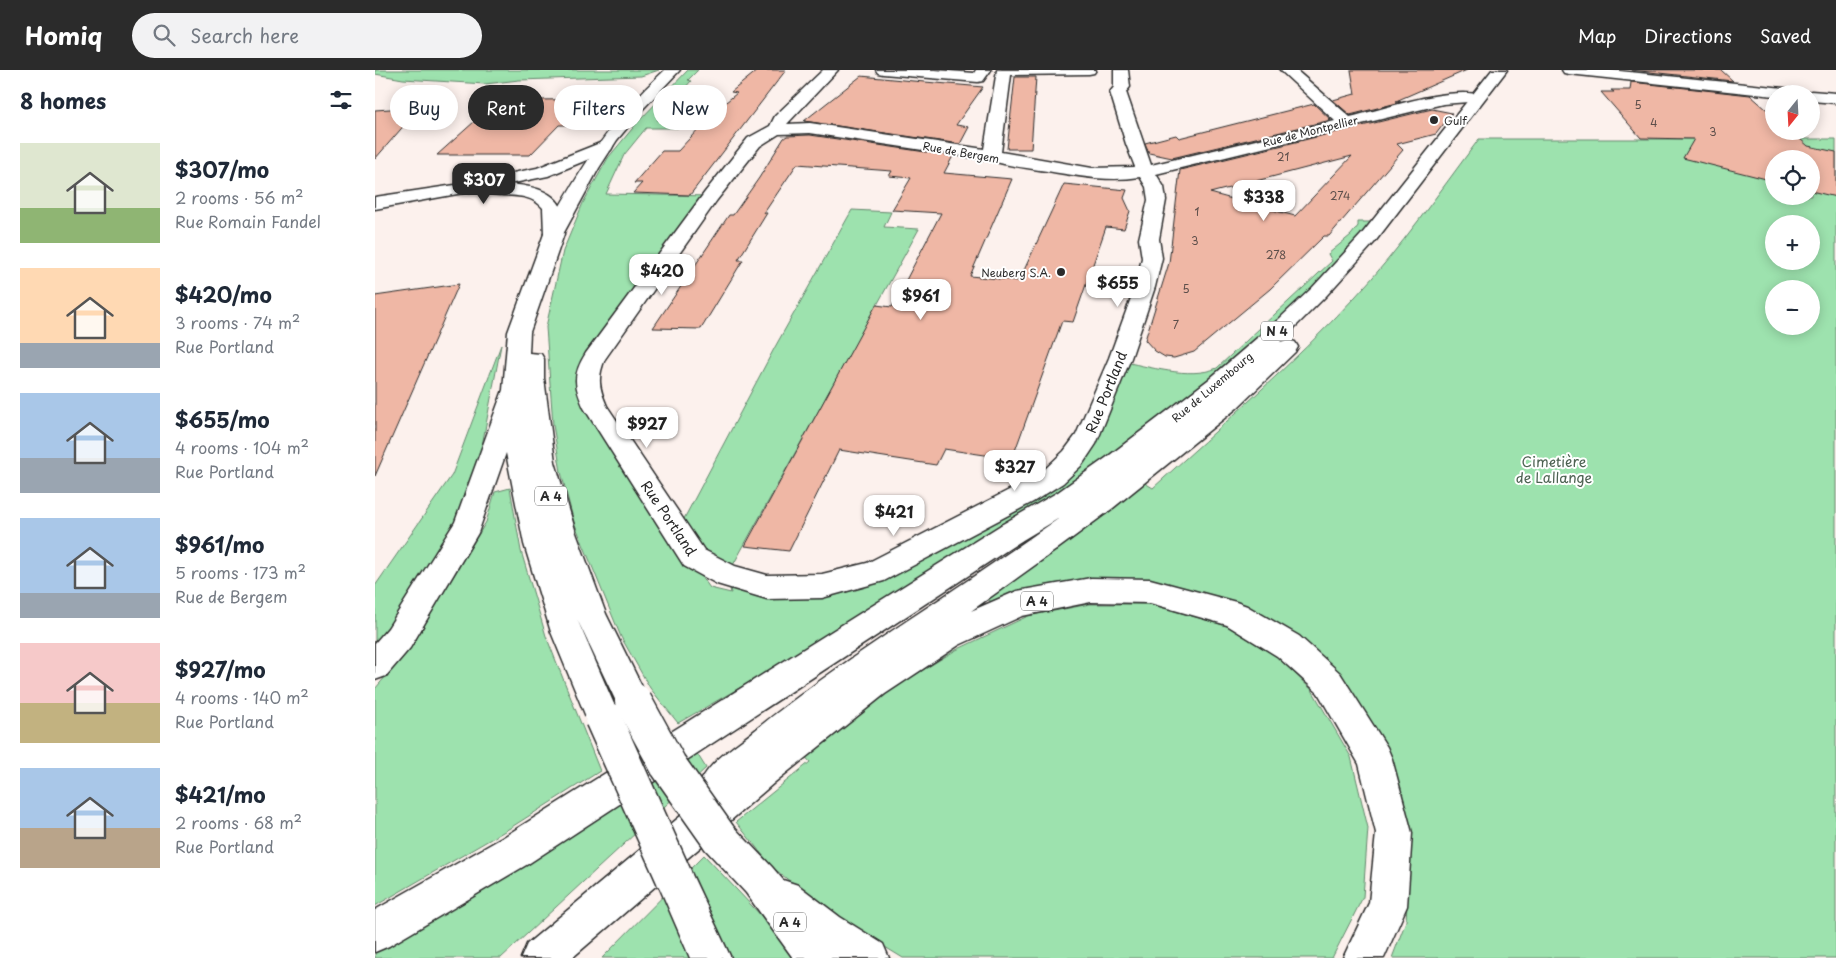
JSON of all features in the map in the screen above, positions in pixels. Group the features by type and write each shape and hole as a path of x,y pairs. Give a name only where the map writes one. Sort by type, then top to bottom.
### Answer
{"main road":[{"path":"538,276 554,234 584,178 605,146 651,91 673,70"},
{"name":"Rue Portland","path":"831,70 781,118 777,129 754,142 711,196 594,358 585,384 596,408 694,558 727,576 767,587 822,586 874,573 1023,495 1053,476 1073,458 1087,438 1120,358 1145,287 1152,258 1149,238 1157,200 1155,187 1145,171 1134,144 1118,92 1122,87 1121,70"},
{"path":"883,70 978,78 984,70"},
{"path":"992,155 1004,70 1089,70"},
{"path":"1287,70 1347,122"},
{"path":"1569,70 1765,91"},
{"name":"Rue de Luxembourg","path":"531,958 623,866 751,754 857,673 988,585 1134,476 1228,402 1332,305 1393,235 1481,105 1504,75"},
{"path":"1820,97 1836,98"},
{"name":"Rue de Montpellier","path":"1145,171 1443,99 1481,105"},
{"name":"Rue de Luxembourg","path":"375,932 515,851 1073,495 1109,469 1239,365 1319,292 1357,251 1415,180 1481,105"},
{"name":"Rue de Bergem","path":"777,129 810,128 992,155 1003,159 1097,173 1121,174 1145,171"},
{"path":"375,203 455,190 542,172 605,146"},
{"path":"542,172 561,173 584,178"},
{"path":"455,190 513,189 584,178"},
{"path":"513,189 547,200 553,209 554,234"},
{"name":"A 4","path":"538,276 519,332 515,390 516,440 538,544 566,632 711,958"},
{"name":"A 4","path":"538,276 531,378 542,462 562,533 591,616 633,701 669,765 718,836 759,880 803,941 827,958"},
{"path":"1134,476 1160,442 1216,397 1239,365"},
{"name":"A 4","path":"375,666 399,638 468,525 515,390"},
{"path":"1011,534 1053,476"},
{"name":"A 4","path":"541,958 763,770 874,684 948,636 1017,604 1091,590 1150,591 1236,615 1288,646 1329,683 1375,759 1394,833 1388,906 1363,958"},
{"name":"A 4","path":"759,880 826,931 869,958"}],"green space":[{"path":"375,70 659,70 641,76 519,80 485,84 403,79 375,74"},
{"path":"688,70 698,70 688,80 691,81 688,85 674,85"},
{"path":"653,106 653,128 646,128 624,155 606,194 711,196 578,374 576,389 627,473 710,588 731,593 727,576 822,586 1053,476 1119,361 1155,369 1194,373 1217,368 1332,261 1328,254 1351,235 1358,226 1358,222 1381,222 1239,365 1011,533 678,723 650,688 621,637 574,522 561,472 553,425 546,327 563,251 583,203 608,158 631,130 643,130 643,117"},
{"name":"Cimetière de Lallange","path":"1479,139 1836,139 1836,958 1392,958 1406,921 1411,838 1389,757 1242,605 1156,580 1091,578 993,602 987,599 1143,482 1153,488 1306,347 1372,278 1404,239"},
{"path":"852,210 891,212 884,227 919,229 727,576 677,532 775,347"},
{"path":"501,345 481,451 457,523 383,635 375,644 375,586 452,475"},
{"path":"510,488 521,551 546,636 600,771 510,828 375,906 375,689 413,644 486,522 495,492"},
{"path":"1090,604 1151,604 1227,626 1276,656 1312,690 1351,757 1368,828 1363,897 1332,958 903,958 834,916 772,867 736,822 810,762 803,754 885,693 956,650 1028,616"},
{"path":"696,752 706,768 501,958 375,958 375,951"},
{"path":"704,855 801,958 602,958"}],"building":[{"path":"758,70 786,70 690,195 633,193 642,183 634,183 662,151 678,151 697,130 727,130 727,101 737,93 731,92"},
{"path":"1351,70 1467,70 1396,101 1401,102 1350,115 1333,100 1355,94"},
{"path":"1631,70 1721,70 1733,81"},
{"path":"861,76 983,87 956,125 969,127 960,144 804,121"},
{"path":"1015,77 1036,77 1031,149 1007,149"},
{"path":"1631,82 1750,95 1765,108 1765,140 1801,140 1808,146 1836,152 1836,197 1820,193 1820,150 1765,150 1765,179 1683,158 1694,139 1641,138 1601,92 1630,90"},
{"path":"544,100 554,100 554,130 530,155 437,155 468,127 468,130 544,130"},
{"path":"1314,104 1331,120 1172,158 1149,153 1145,143 1176,135 1179,138"},
{"path":"390,109 390,130 400,130 375,159 375,110"},
{"path":"1432,109 1452,113 1436,134 1397,144 1403,150 1329,236 1324,236 1270,289 1194,352 1174,358 1165,357 1155,351 1145,340 1169,263 1180,170","holes":["1352,156 1295,216 1210,193"]},
{"path":"810,135 953,156 944,173 1012,179 970,276 1019,281 1064,184 1127,190 1124,198 1130,211 1124,229 1106,227 1073,322 1062,321 1012,459 944,449 936,465 839,450 789,551 745,546 876,305 892,307 941,213 892,210 911,178 889,176 892,171 797,164 764,213 767,213 738,260 743,260 701,329 653,328 729,215 733,215 759,178 784,138 787,136"},
{"path":"459,284 375,476 375,296"}],"place":[{"name":"Gulf","path":"1434,120"},
{"name":"Neuberg S.A.","path":"1061,272"}]}
